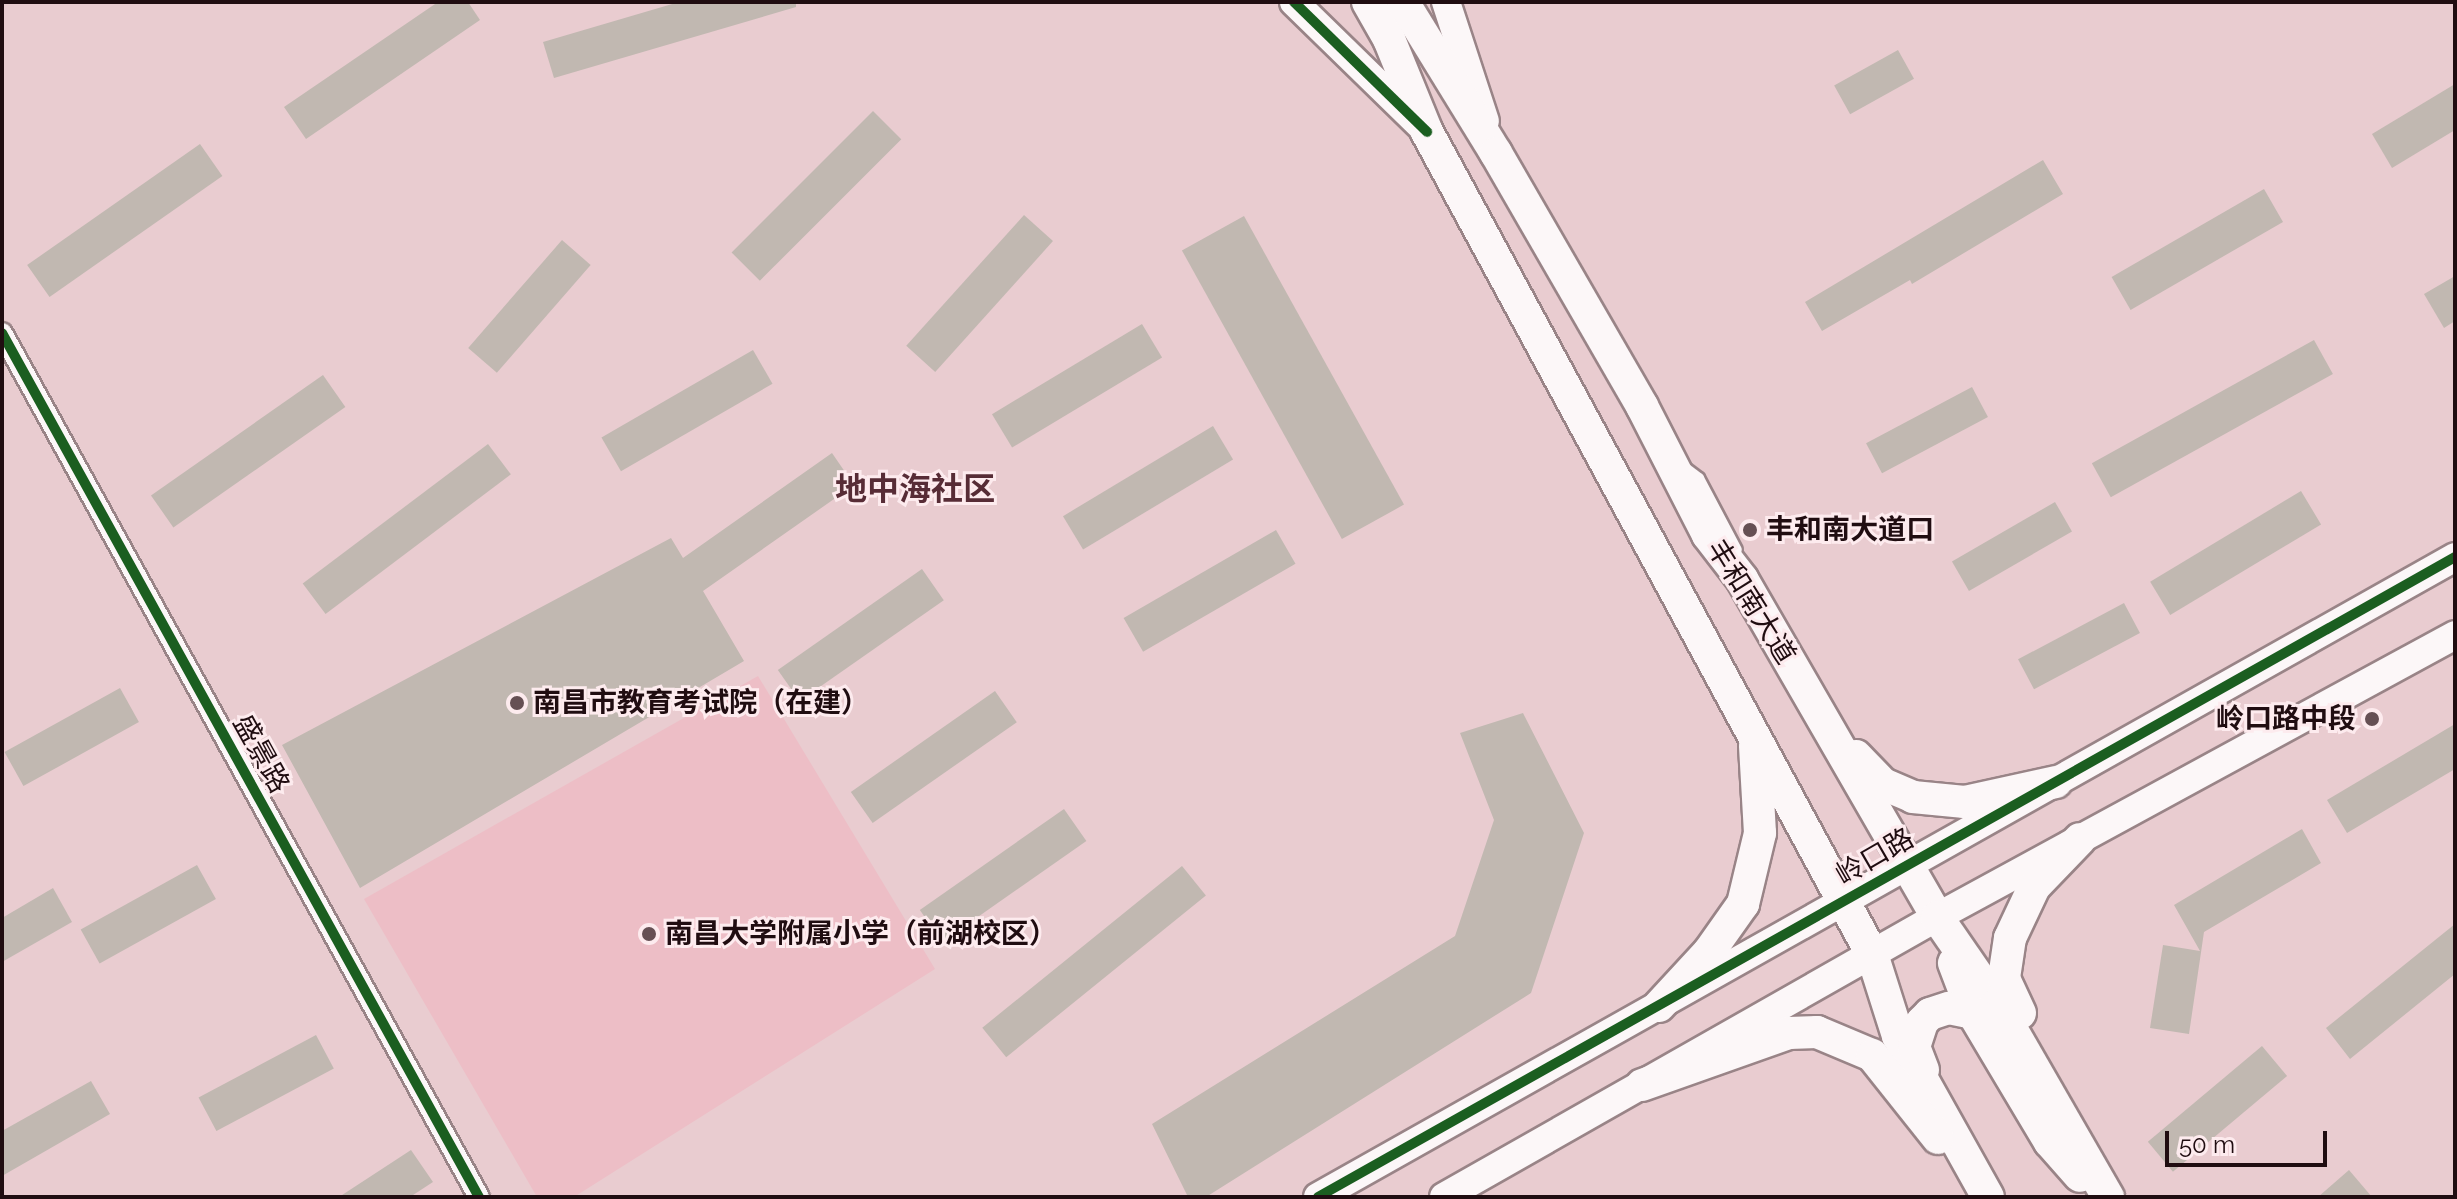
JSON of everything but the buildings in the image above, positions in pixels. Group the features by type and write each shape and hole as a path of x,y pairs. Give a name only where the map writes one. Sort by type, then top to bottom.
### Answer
{"main road":[{"path":"1348,2 1389,39"},
{"name":"丰和南大道","path":"1368,2 1389,39 1427,132 1872,954 1898,1036 1987,1197"},
{"name":"丰和南大道","path":"1403,2 1496,153 1669,456 1708,535 1742,579 1937,917 1997,1004 2108,1197"},
{"path":"1417,2 1425,42"},
{"path":"1829,730 1883,784 1913,797 1965,802 2056,782"},
{"path":"1659,1006 1709,952 1743,904 1760,833 1754,735"},
{"path":"2080,839 2034,887 2010,938 2004,978 2082,1151"},
{"path":"1937,917 1973,1013 2050,1142 2098,1197"},
{"path":"1941,1112 1914,1047 1922,1022 1930,1014 1949,1008 1973,1013 1993,1023 2030,1060"},
{"path":"1642,1085 1789,1033 1817,1032 1872,1055 1987,1197"}],"street":[{"path":"1294,2 1427,132"},
{"path":"1446,2 1496,153"},
{"name":"盛景路","path":"2,333 479,1197"},
{"name":"岭口路","path":"1318,1197 2455,557"},
{"path":"1444,1197 1937,917 2455,635"}],"shaded area":[{"name":"南昌大学附属小学（前湖校区）","path":"758,676 935,969 574,1197 537,1197 364,899"}],"cycle path":[{"path":"1294,2 1427,132"},
{"path":"2,333 479,1197"},
{"path":"1318,1197 2455,557"}],"place":[{"name":"丰和南大道口","path":"1750,530"},
{"name":"南昌市教育考试院（在建）","path":"517,703"},
{"name":"岭口路中段","path":"2372,719"},
{"name":"南昌大学附属小学（前湖校区）","path":"649,934"}],"district":[{"name":"地中海社区","path":"915,489"}]}
